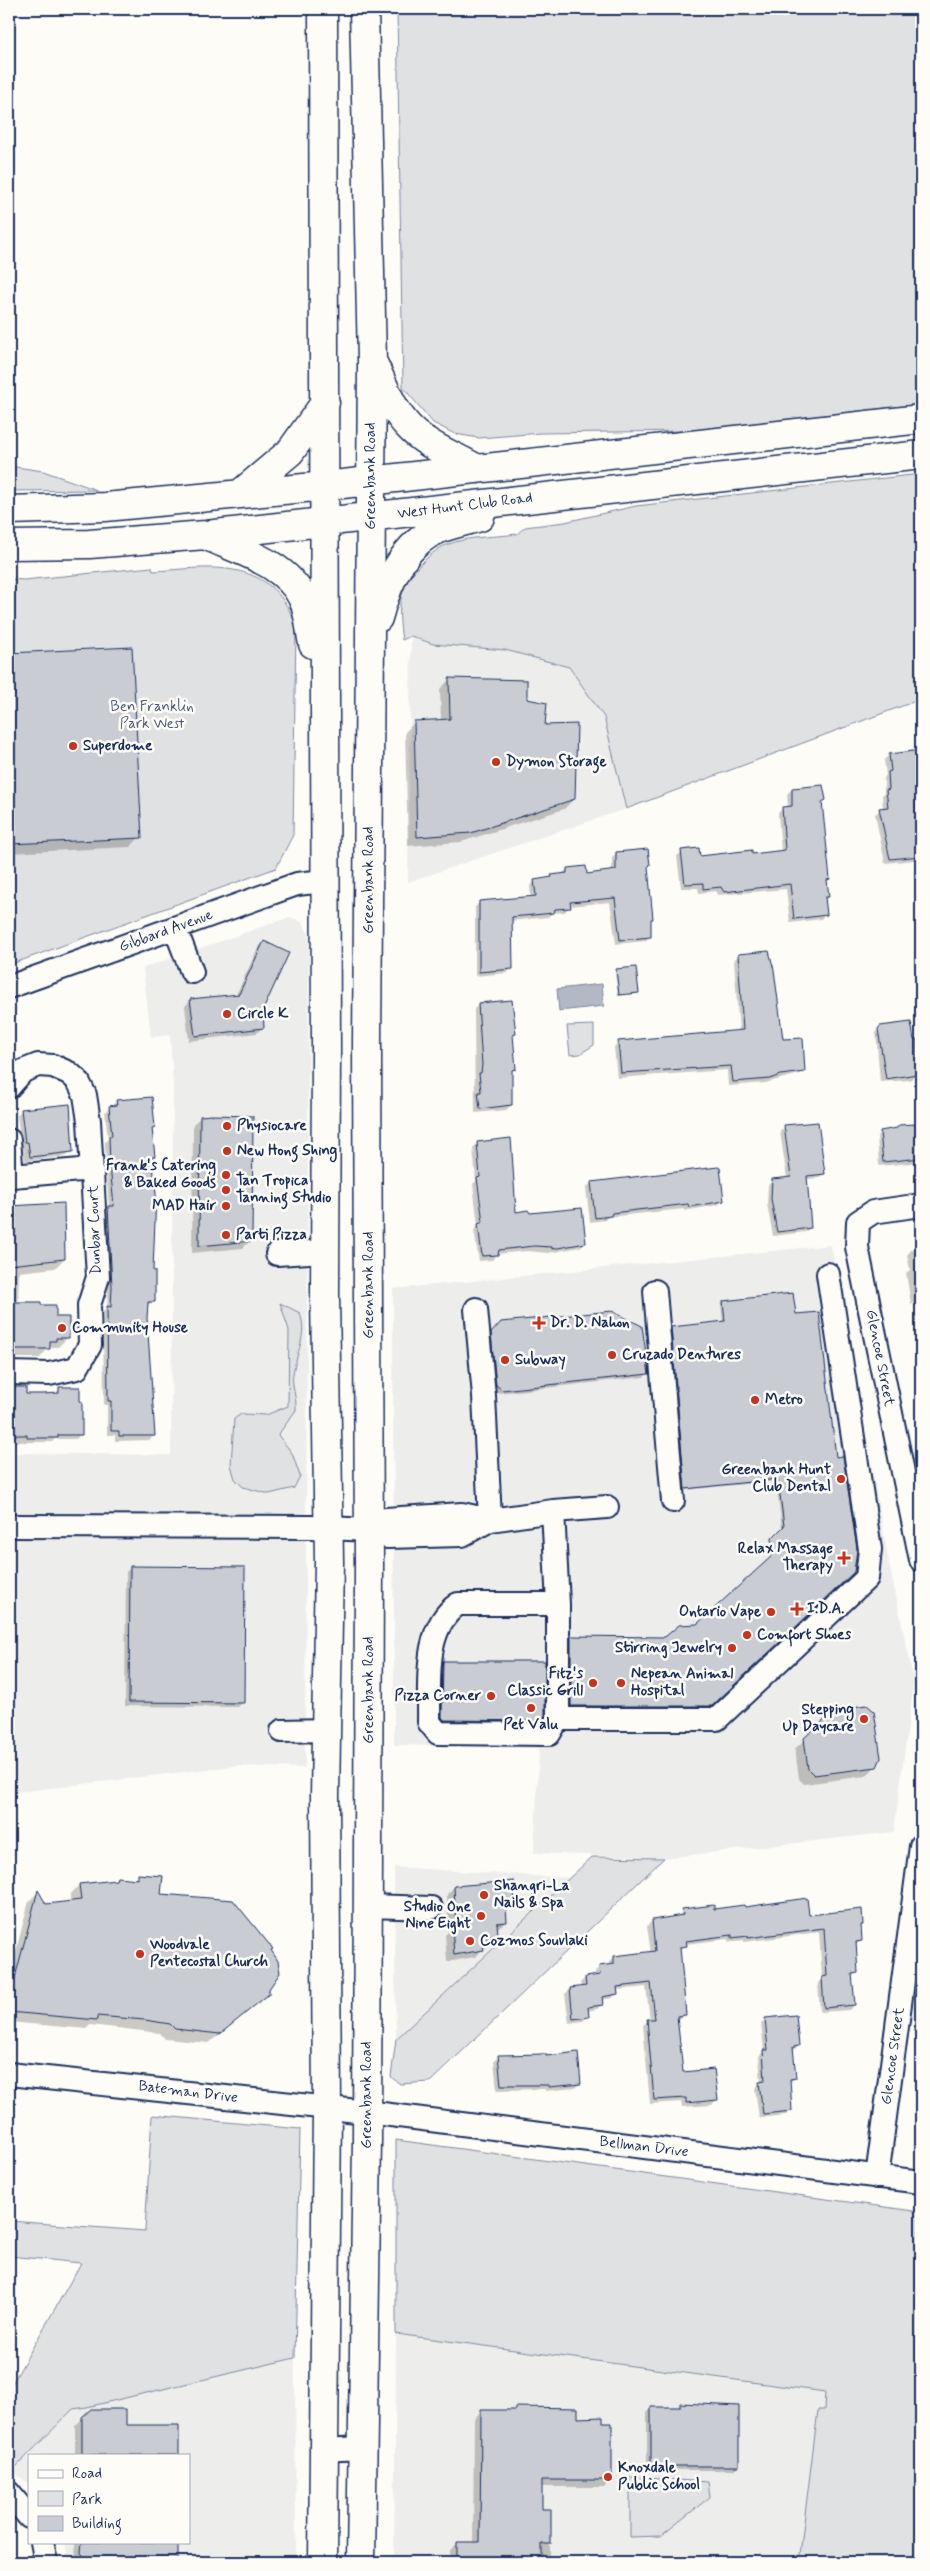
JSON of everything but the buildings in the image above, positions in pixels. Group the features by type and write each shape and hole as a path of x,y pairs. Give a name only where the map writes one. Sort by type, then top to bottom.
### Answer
{"main road":[{"path":"323,9 325,1252 329,1528 326,1730 323,2562"},
{"name":"Greenbank Road","path":"361,2562 361,2448 367,2112 367,1045 372,361 364,9"},
{"path":"372,361 395,409 408,427 427,441 477,469"},
{"path":"240,494 290,452 325,403"},
{"path":"9,510 105,507 325,486 921,419"},
{"name":"West Hunt Club Road","path":"9,545 89,544 206,535 921,455"},
{"path":"371,646 384,595 406,554 420,541 438,530 556,495"},
{"path":"206,535 271,565 296,587 304,600 325,703"},
{"path":"326,1051 367,1045"}],"street":[{"name":"Gibbard Avenue","path":"9,987 297,884 324,881"},
{"path":"175,928 192,972"},
{"name":"Dunbar Court","path":"9,1087 23,1071 38,1066 54,1066 69,1072 78,1081 85,1094 89,1121 98,1277 89,1305 90,1346 77,1368 50,1374 9,1373"},
{"name":"Dunbar Court","path":"9,1140 12,1176 92,1169"},
{"name":"Glencoe Street","path":"921,1205 873,1212 858,1222 857,1246 921,1560"},
{"path":"276,1254 325,1252"},
{"path":"558,1719 716,1719 867,1578 870,1548 828,1274"},
{"path":"655,1291 673,1501"},
{"path":"476,1309 484,1396 490,1520"},
{"path":"9,1526 329,1528 368,1530 386,1519 462,1514 490,1520 553,1511 607,1507"},
{"path":"553,1511 558,1604 558,1719 549,1734 438,1733 429,1722 431,1644 450,1609 458,1604 558,1604"},
{"path":"282,1731 326,1730"},
{"name":"Glencoe Street","path":"877,2177 921,1846"},
{"path":"368,1906 431,1908"},
{"name":"Bateman Drive","path":"9,2074 367,2112"},
{"name":"Bellman Drive","path":"367,2112 921,2182"},
{"path":"323,2450 361,2448"},
{"path":"9,2493 28,2517"},
{"path":"42,2544 46,2562"}],"shaded area":[{"path":"411,636 433,644 505,650 569,667 604,717 626,809 408,882"},
{"path":"290,917 302,922 309,934 305,1768 234,1766 9,1793 9,1453 171,1455 173,1086 170,1035 151,1037 143,968"},
{"path":"602,984 604,1006 559,1011 557,989"},
{"path":"831,1245 891,1573 914,1681 894,1832 664,1858 534,1853 539,1748 394,1745 393,1289"},
{"path":"394,1867 570,1878 396,2039"},
{"name":"Knoxdale Public School","path":"396,2334 825,2392 819,2562 394,2562"},
{"path":"295,2358 296,2562 68,2562 65,2544 190,2544 190,2454 29,2454 73,2409"},
{"path":"28,2455 28,2483 12,2471"}],"green space":[{"path":"397,9 921,9 921,404 686,431 541,433 479,438 455,434 433,423 403,387"},
{"path":"9,466 43,471 97,490 9,491"},
{"path":"921,474 921,699 626,809 604,717 569,667 505,650 433,644 411,636 402,640 400,607 401,598 408,580 423,562 448,544 467,539 517,534 525,527 565,522 636,506"},
{"name":"Ben Franklin Park West","path":"152,567 153,571 206,568 240,571 256,577 270,586 283,600 290,612 296,624 293,835 276,868 9,965 9,579 24,580"},
{"path":"594,1025 594,1045 580,1054 570,1055 567,1026"},
{"path":"280,1303 300,1313 303,1329 301,1344 294,1366 293,1387 296,1410 278,1435 292,1453 300,1476 294,1488 269,1494 243,1487 235,1479 231,1465 234,1419 241,1414 266,1415 288,1406 289,1330"},
{"path":"592,1857 664,1858 430,2082 400,2084 391,2077 396,2039"},
{"path":"152,2115 300,2129 295,2358 73,2409 12,2471 9,2468 9,2389 81,2263 9,2256 9,2221 145,2231"},
{"path":"396,2140 921,2212 921,2562 799,2562 818,2410 824,2410 825,2392 396,2334"},
{"path":"630,2477 708,2482 710,2497 661,2536 630,2537"}],"place":[{"name":"Superdome","path":"73,746"},
{"name":"Dymon Storage","path":"496,762"},
{"name":"Circle K","path":"227,1014"},
{"name":"Physiocare","path":"227,1126"},
{"name":"New Hong Shing","path":"227,1151"},
{"name":"Frank's Catering & Baked Goods","path":"226,1175"},
{"name":"Tan Tropica Tanning Studio","path":"226,1190"},
{"name":"MAD Hair","path":"226,1206"},
{"name":"Parti Pizza","path":"226,1235"},
{"name":"Dr. D. Nahon","path":"539,1323"},
{"name":"Community House","path":"62,1328"},
{"name":"Cruzado Dentures","path":"612,1355"},
{"name":"Subway","path":"505,1360"},
{"name":"Metro","path":"755,1400"},
{"name":"Greenbank Hunt Club Dental","path":"841,1479"},
{"name":"Relax Massage Therapy","path":"844,1558"},
{"name":"I.D.A.","path":"797,1609"},
{"name":"Ontario Vape","path":"771,1612"},
{"name":"Comfort Shoes","path":"747,1635"},
{"name":"Stirring Jewelry","path":"732,1648"},
{"name":"Fitz's Classic Grill","path":"593,1683"},
{"name":"Nepean Animal Hospital","path":"621,1683"},
{"name":"Pizza Corner","path":"491,1696"},
{"name":"Pet Valu","path":"531,1708"},
{"name":"Stepping Up Daycare","path":"864,1719"},
{"name":"Shangri-La Nails & Spa","path":"484,1895"},
{"name":"Studio One Nine Eight","path":"481,1916"},
{"name":"Cozmos Souvlaki","path":"470,1941"},
{"name":"Woodvale Pentecostal Church","path":"140,1954"},
{"name":"Knoxdale Public School","path":"608,2477"}]}
